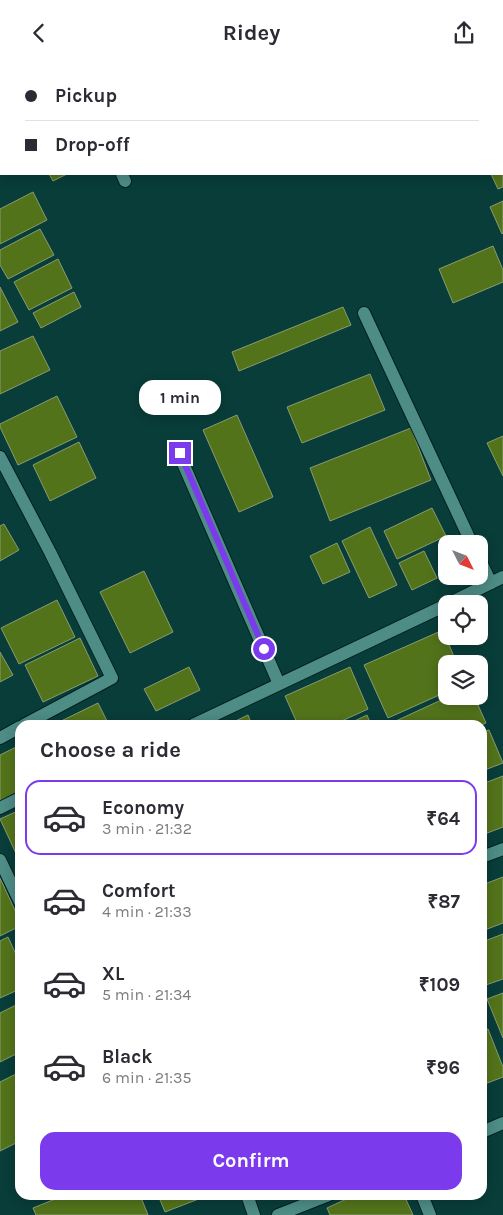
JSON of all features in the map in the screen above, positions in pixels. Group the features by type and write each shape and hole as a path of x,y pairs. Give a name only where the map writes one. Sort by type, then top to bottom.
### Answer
{"street":[{"path":"364,313 468,535"},
{"path":"180,453 279,684"},
{"path":"0,457 50,552 112,678 33,720"},
{"path":"488,577 491,583"},
{"path":"466,595 503,577"},
{"path":"203,720 438,608"},
{"path":"0,738 15,730"},
{"path":"0,809 15,801"},
{"path":"487,855 503,849"},
{"path":"0,860 15,892"},
{"path":"487,1130 503,1123"},
{"path":"248,1200 254,1215"},
{"path":"278,1215 316,1200"},
{"path":"424,1200 430,1215"}],"building":[{"path":"50,175 65,175 53,181"},
{"path":"491,175 503,175 503,187 498,189"},
{"path":"33,192 47,220 0,244 0,209"},
{"path":"503,201 503,233 502,234 490,207"},
{"path":"40,229 54,255 8,279 0,265 0,250"},
{"path":"493,246 503,270 503,282 453,303 439,269"},
{"path":"58,259 72,288 29,310 14,282"},
{"path":"0,287 18,322 0,331"},
{"path":"74,292 81,307 41,328 33,313"},
{"path":"343,307 351,325 239,371 232,352"},
{"path":"33,336 50,370 0,394 0,351"},
{"path":"370,374 385,410 302,443 287,407"},
{"path":"57,396 77,437 18,465 0,424"},
{"path":"237,415 273,497 239,512 203,430"},
{"path":"411,428 431,480 330,521 310,468"},
{"path":"503,436 503,476 487,443"},
{"path":"79,442 96,478 50,501 33,465"},
{"path":"432,508 446,535 438,535 438,540 397,559 384,531"},
{"path":"4,524 19,550 0,561 0,526"},
{"path":"370,527 397,585 369,598 342,541"},
{"path":"337,543 350,572 323,584 310,556"},
{"path":"424,551 437,578 412,590 399,563"},
{"path":"144,571 173,632 130,653 100,592"},
{"path":"57,600 75,637 19,664 1,628"},
{"path":"438,632 438,645 449,645 453,655 438,655 438,696 388,718 364,665"},
{"path":"80,638 98,676 43,702 25,665"},
{"path":"0,652 13,675 0,682"},
{"path":"189,667 200,690 156,711 144,689"},
{"path":"350,667 368,709 344,720 296,720 285,696"},
{"path":"438,702 438,705 478,705 485,720 398,720"},
{"path":"98,703 106,720 63,720"},
{"path":"248,715 250,720 238,720"},
{"path":"367,715 369,720 356,720"},
{"path":"489,730 503,763 487,769 487,731"},
{"path":"15,748 15,794 0,801 0,755"},
{"path":"503,776 503,827 487,833 487,782"},
{"path":"15,812 15,851 0,819"},
{"path":"503,877 503,923 487,929 487,883"},
{"path":"0,878 15,910 15,928 0,936"},
{"path":"503,934 503,979 487,985 487,940"},
{"path":"8,937 15,952 15,991 0,998 0,941"},
{"path":"503,993 503,1038 487,999"},
{"path":"15,1006 15,1054 0,1062 0,1013"},
{"path":"487,1029 503,1067 503,1077 487,1083"},
{"path":"15,1074 15,1144 0,1151 0,1082"},
{"path":"53,1200 142,1200 148,1215 36,1215 33,1208"},
{"path":"160,1200 196,1200 165,1212"},
{"path":"344,1200 406,1200 413,1215 330,1215 327,1208"}],"route":[{"path":"180,453 264,649"}]}
